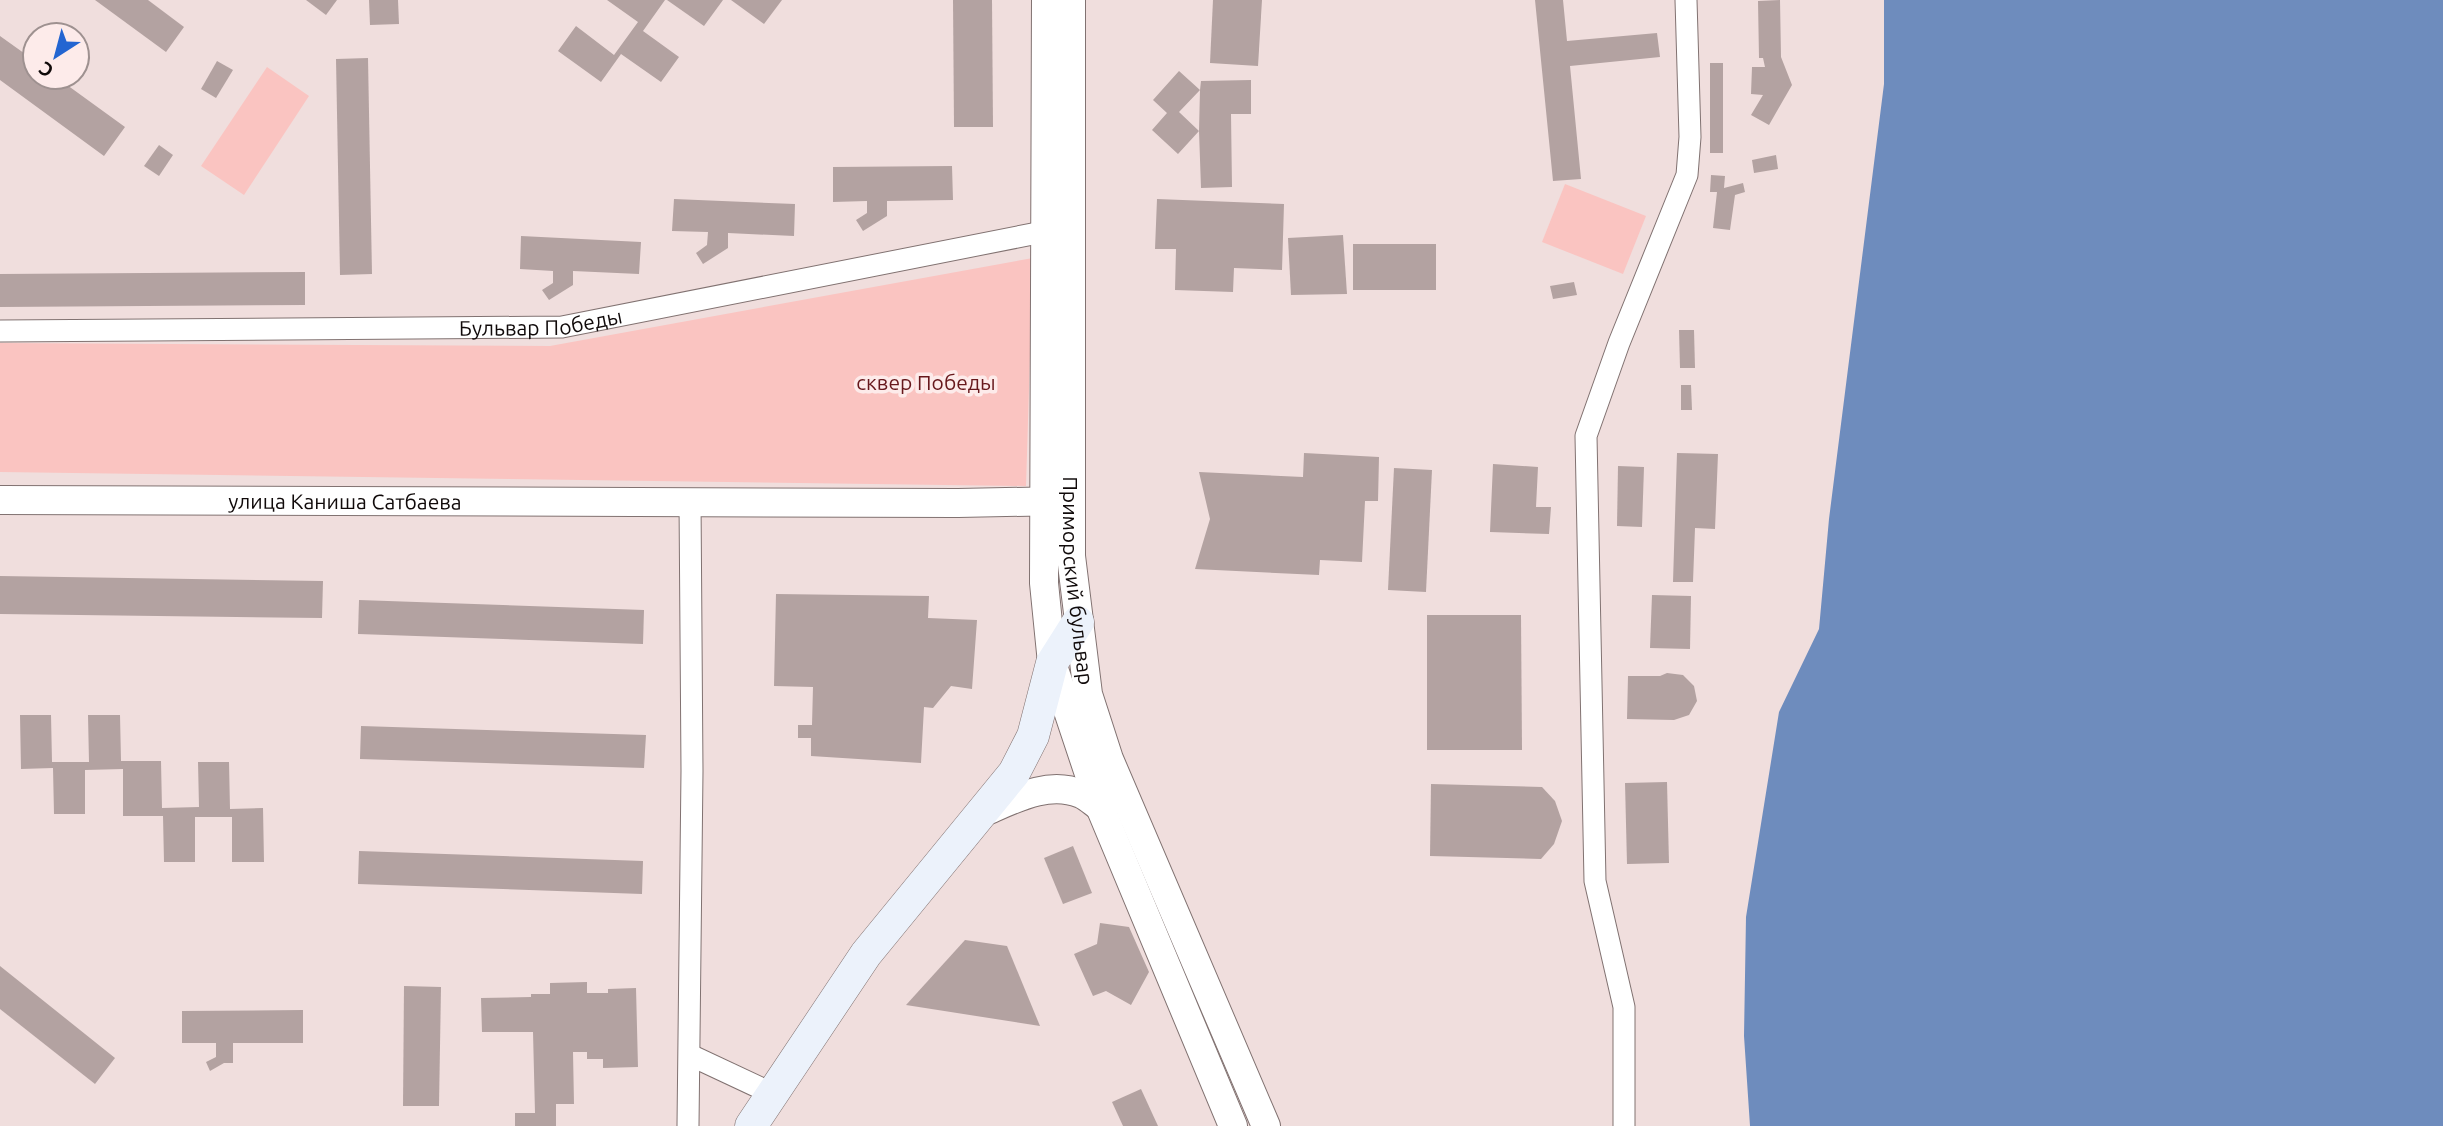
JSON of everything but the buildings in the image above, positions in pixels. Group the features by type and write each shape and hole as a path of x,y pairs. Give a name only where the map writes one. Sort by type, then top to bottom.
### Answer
{"main road":[{"path":"751,1126 866,954 1014,773 1033,736 1052,663 1078,622"}],"street":[{"name":"Приморский бульвар","path":"1046,0 1058,228"},
{"name":"Приморский бульвар","path":"1071,0 1058,228 1057,500 1044,583 1052,663 1100,807 1233,1126"},
{"path":"1624,1126 1624,1007 1595,881 1586,436 1619,343 1688,175 1690,137 1686,0"},
{"name":"Бульвар Победы","path":"0,331 562,327 1058,228"},
{"name":"улица Каниша Сатбаева","path":"0,500 690,500 958,503 1057,500"},
{"path":"688,1126 692,771 690,500"},
{"name":"Приморский бульвар","path":"1057,500 1071,556 1088,694 1109,759 1266,1126"},
{"path":"984,811 1021,796 1054,788 1081,794 1100,807"},
{"path":"690,1055 771,1093"}],"green space":[{"path":"267,67 309,96 244,195 201,166"},
{"path":"1565,184 1646,216 1623,274 1542,242"},
{"name":"сквер Победы","path":"1033,258 1026,486 0,472 0,343 550,346"}],"water":[{"path":"1884,0 2443,0 2443,1126 1750,1126 1744,1036 1746,917 1779,712 1819,629 1829,519 1884,84"}]}
